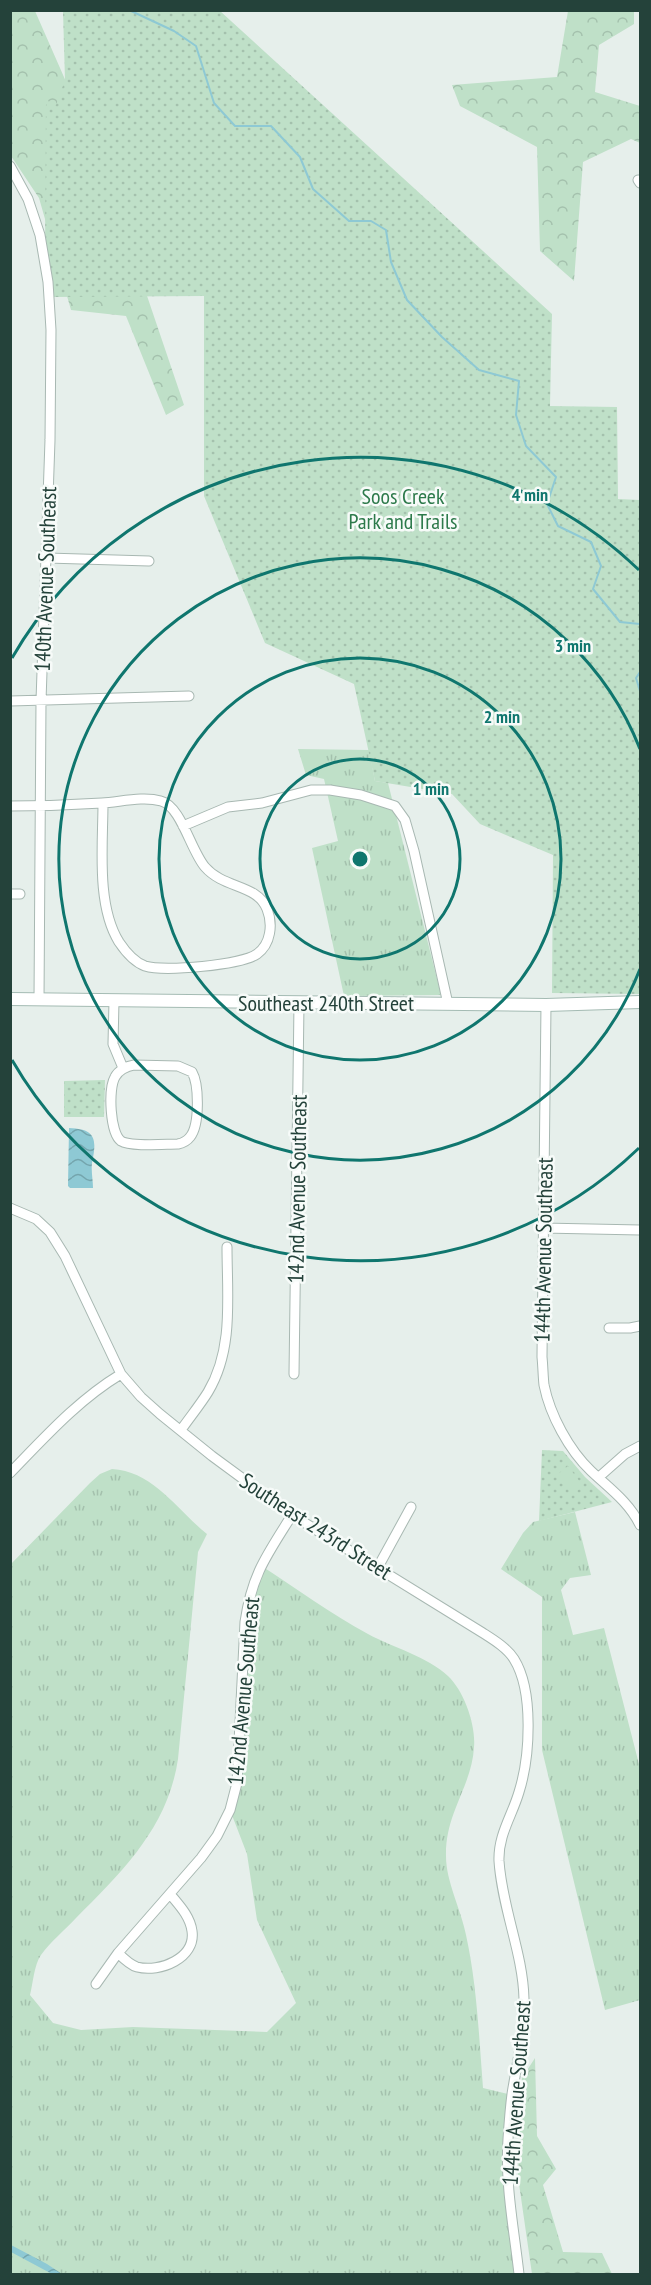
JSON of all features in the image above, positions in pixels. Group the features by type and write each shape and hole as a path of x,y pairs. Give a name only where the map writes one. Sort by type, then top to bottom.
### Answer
{"main road":[{"name":"Southeast 240th Street","path":"10,999 299,1004 546,1005 640,1002"}],"street":[{"name":"140th Avenue Southeast","path":"10,166 28,199 40,235 48,282 51,345 47,558 41,701 39,999"},
{"path":"47,558 149,561"},
{"path":"10,701 189,696"},
{"path":"183,826 228,807 262,803 311,790 330,790 361,795 395,806 405,820 414,851 448,1004"},
{"path":"10,806 159,800 167,803 175,810 188,840 203,865 224,882 254,892 261,898 267,908 271,924 267,944 257,954 246,960 196,968 157,968 144,966 135,960 118,941 107,908 104,887 103,803"},
{"path":"114,1001 113,1044 123,1068"},
{"name":"142nd Avenue Southeast","path":"294,1374 299,1004"},
{"name":"144th Avenue Southeast","path":"546,1005 542,1357 544,1385 550,1406 579,1458 620,1496 635,1514 640,1525"},
{"path":"134,1065 178,1066 192,1072 197,1084 196,1125 190,1137 178,1144 158,1144 128,1143 117,1136 112,1124 113,1083 115,1076 123,1068 134,1065"},
{"name":"Southeast 243rd Street","path":"10,1208 36,1219 50,1232 65,1256 121,1374 141,1397 212,1456 292,1515 499,1644 513,1657 519,1667"},
{"path":"543,1228 640,1230"},
{"path":"181,1430 208,1392 219,1371 225,1348 227,1247"},
{"path":"609,1328 640,1326"},
{"path":"10,1473 74,1409 100,1386 121,1374"},
{"path":"599,1477 625,1454 640,1446"},
{"path":"378,1567 411,1507"},
{"name":"142nd Avenue Southeast","path":"96,1984 118,1953 217,1836 230,1810 237,1783 248,1600 260,1565 292,1515"},
{"name":"144th Avenue Southeast","path":"519,1667 527,1702 523,1778 519,1794 501,1836 499,1849 503,1886 524,1997 524,2025 512,2095 507,2178 519,2274"},
{"path":"118,1953 135,1967 151,1969 166,1966 182,1958 191,1944 192,1931 187,1914 170,1894"}],"green space":[{"path":"10,11 35,11 103,166 184,405 166,415 126,316 71,310 39,198 11,156"},
{"name":"Soos Creek Park and Trails","path":"63,11 220,11 552,314 550,406 617,407 618,499 640,500 640,994 552,993 553,855 480,824 452,794 375,781 354,684 265,643 204,496 204,296 53,297 53,283 45,258 46,100 56,105 65,80"},
{"path":"568,11 634,11 634,24 599,45 595,92 640,106 640,143 631,139 583,162 574,281 540,251 537,147 460,106 452,85 557,77"},
{"path":"298,749 369,750 375,781 388,783 441,995 344,996 312,848 338,841 324,779 306,775"},
{"path":"105,1080 104,1117 64,1117 64,1081"},
{"path":"542,1450 563,1451 585,1477 612,1502 539,1521"},
{"path":"568,1466 583,1486 573,1494 558,1474"},
{"path":"112,1469 127,1471 152,1484 207,1534 198,1552 178,1759 173,1783 154,1827 126,1865 41,1955 35,1969 30,1995 53,2023 81,2030 133,2027 267,2032 296,2003 257,1920 247,1854 230,1810 237,1783 245,1622 260,1565 354,1626 440,1669 454,1682 468,1709 474,1738 472,1761 450,1826 446,1856 451,1886 464,1925 470,1954 483,2088 512,2095 508,2141 519,2274 11,2274 11,1564 90,1483 100,1474"},
{"path":"575,1512 591,1575 570,1578 561,1590 573,1635 604,1628 640,1768 640,2000 605,2010 542,1750 542,1597 501,1569 523,1533 533,1522"},
{"path":"535,2058 537,2136 556,2169 543,2185 563,2252 602,2253 612,2274 532,2274 518,2177 522,2078"}],"water":[{"path":"69,1128 89,1133 94,1142 93,1188 70,1188 68,1186"},
{"path":"11,2245 62,2274 52,2274 11,2252"}],"waterway":[{"path":"129,10 174,31 196,46 214,103 235,126 271,126 300,157 313,189 349,221 371,221 386,230 391,262 407,300 442,337 479,370 519,381 516,415 526,446 556,477 547,504 558,526 591,542 601,566 593,589 620,622 640,624"},
{"path":"640,672 636,678 640,691"}]}
